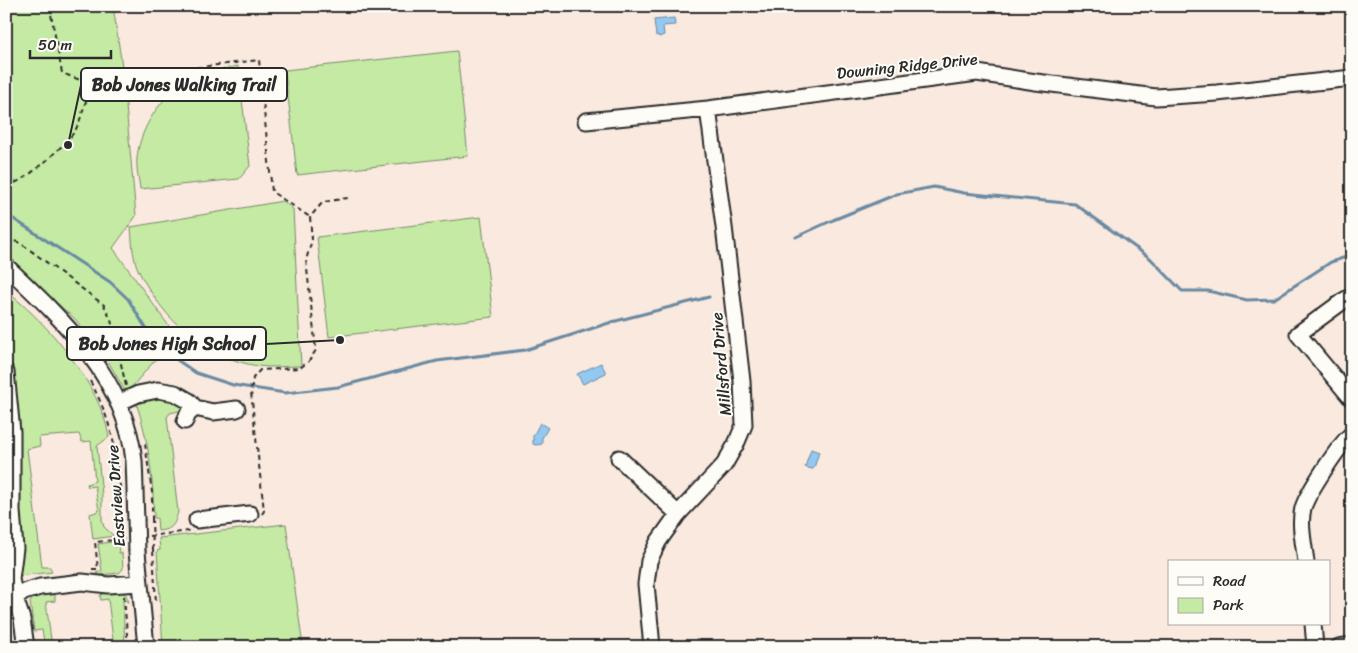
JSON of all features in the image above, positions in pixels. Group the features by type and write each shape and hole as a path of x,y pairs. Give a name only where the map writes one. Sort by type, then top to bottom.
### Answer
{"street":[{"name":"Downing Ridge Drive","path":"586,121 708,108 977,73 1156,97 1217,93 1352,78"},
{"name":"Millsford Drive","path":"652,647 646,584 649,561 658,542 678,514 724,465 744,425 742,381 708,108"},
{"name":"Eastview Drive","path":"6,266 45,303 92,355 105,375 118,403 134,460 135,545 146,647"},
{"path":"1352,296 1343,300 1298,334 1352,399"},
{"path":"6,372 12,432 12,511 16,548 10,595 22,618 26,647"},
{"path":"118,403 138,394 158,390 175,392 189,401 195,408 213,412 237,409"},
{"path":"185,421 188,414 195,408"},
{"path":"1306,560 1302,520 1303,507 1335,453 1352,434"},
{"path":"619,458 678,514"},
{"path":"193,526 255,516"},
{"path":"10,595 40,587 82,582 108,586 140,583"},
{"path":"1313,626 1315,647"},
{"path":"1339,647 1352,645"}],"path":[{"path":"52,6 51,14 62,73 93,85 118,77 258,60 272,192 310,217"},
{"path":"6,183 14,183 28,175 43,163 75,130 93,85"},
{"path":"255,516 264,511 251,392 253,378 260,370 300,368 309,361 316,350 306,260 312,240 310,217 323,202 348,198"},
{"path":"87,374 102,403 112,436 122,505"},
{"path":"152,518 156,600"},
{"path":"142,536 193,526"},
{"path":"90,570 98,569 95,542 135,545"},
{"path":"124,584 128,647"}],"green space":[{"path":"6,6 113,6 123,73 136,216 113,248 176,336 130,389 125,391 104,354 75,319 6,258"},
{"path":"457,51 468,156 297,175 285,70"},
{"path":"238,66 250,166 239,179 140,189 137,170 139,146 143,133 156,110 175,90 196,76"},
{"path":"283,201 293,209 301,366 258,366 226,357 211,350 197,341 172,319 151,292 138,269 133,253 131,227"},
{"path":"481,217 493,317 329,337 317,237"},
{"path":"6,291 38,320 70,356 84,376 104,417 109,437 97,446 102,495 102,520 104,527 114,536 93,539 90,514 99,511 95,486 88,487 87,484 95,481 91,441 82,442 79,434 39,437 40,446 27,449 42,567 50,567 52,572 18,576 12,388 6,361"},
{"path":"164,395 183,404 188,409 170,413 167,417 178,512 170,528 158,531 157,518 154,518 153,488 147,445 136,402"},
{"path":"286,524 303,647 163,647 157,551 160,550 159,538"},
{"path":"117,541 113,545 115,547 118,544 119,553 122,553 123,569 119,573 99,575 96,573 102,571 98,544"},
{"path":"122,592 126,595 129,602 126,599 123,600 125,647 114,647 113,644 105,644 105,642 113,640 108,599 101,600 100,596 102,594"},
{"path":"55,595 55,601 46,602 52,647 45,647 42,630 34,631 30,602 35,596"}],"water":[{"path":"674,18 675,25 663,26 664,35 656,36 654,20"},
{"path":"601,363 606,373 583,384 577,374"},
{"path":"540,423 548,428 542,438 542,444 536,445 533,444 533,436"},
{"path":"811,449 819,452 812,469 805,467"}],"waterway":[{"path":"796,237 897,194 934,187 964,193 1075,204 1150,258 1182,291 1208,291 1247,300 1274,299 1331,262 1352,255"},
{"path":"6,215 110,282 128,299 157,346 196,373 233,385 285,393 338,387 437,361 525,350 612,322 709,297"}],"place":[{"name":"Bob Jones Walking Trail","path":"68,145"},
{"name":"Bob Jones High School","path":"340,340"}]}
